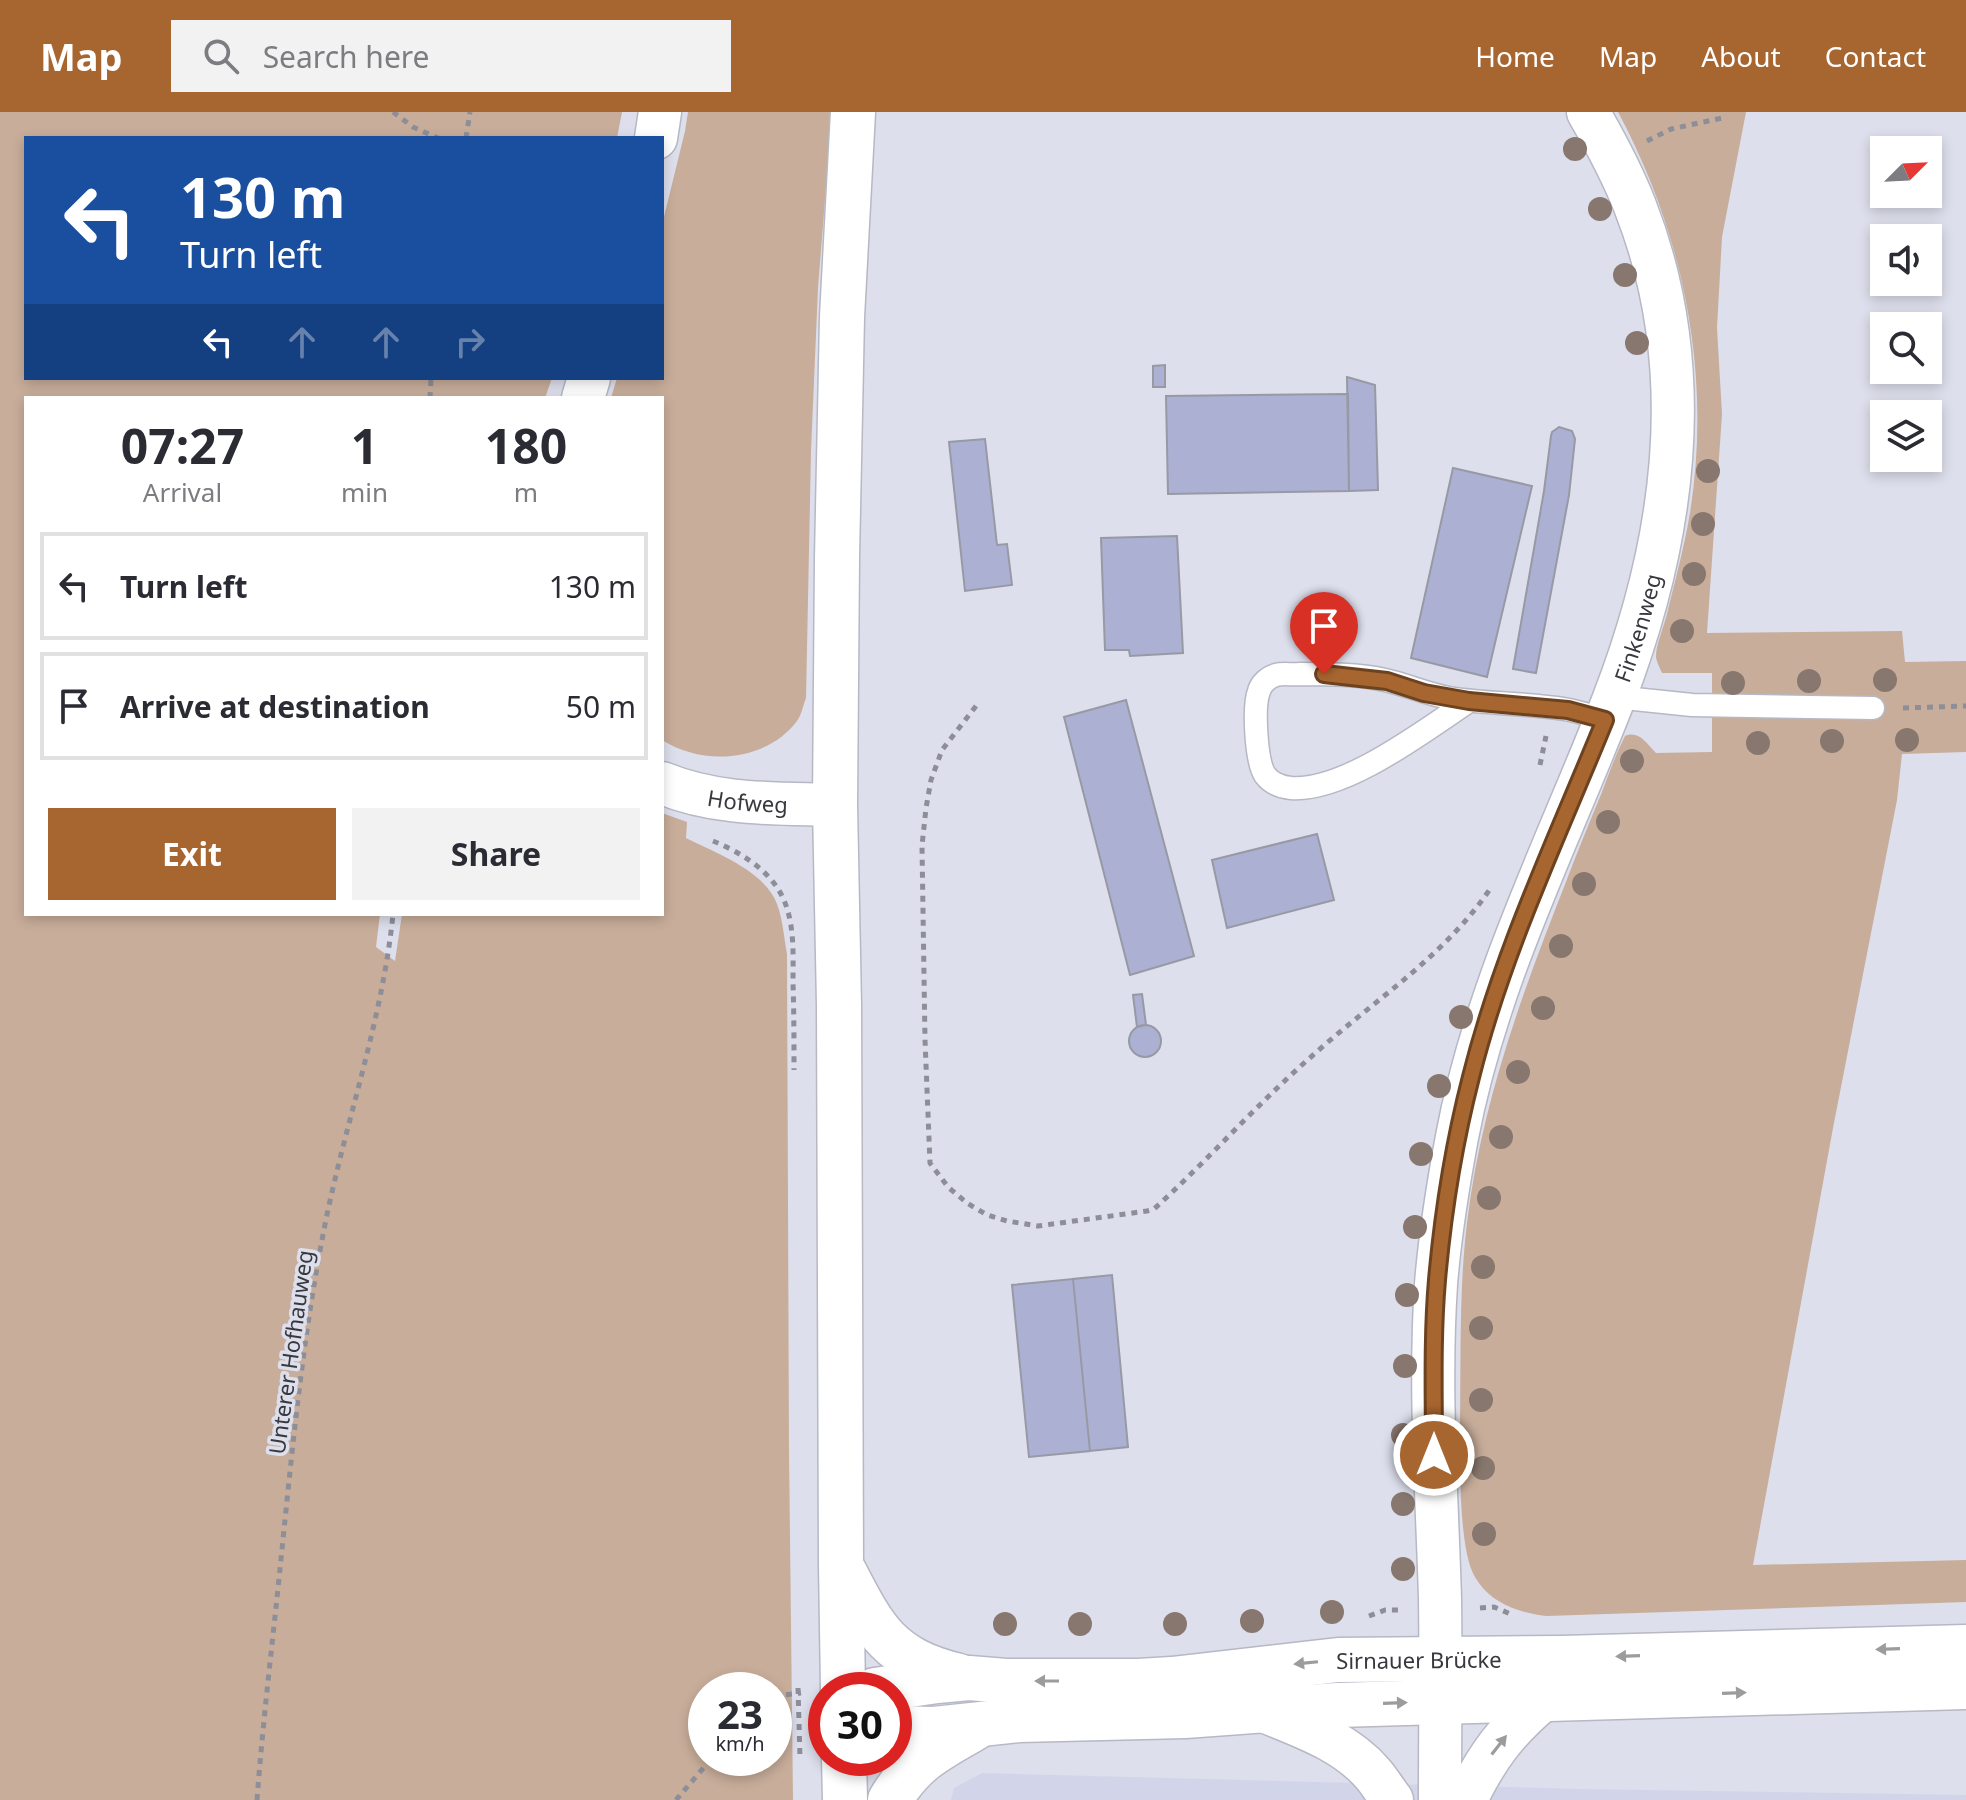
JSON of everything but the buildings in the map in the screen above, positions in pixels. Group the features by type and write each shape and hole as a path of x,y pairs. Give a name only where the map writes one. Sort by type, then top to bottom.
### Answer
{"main road":[{"path":"843,1672 835,805 842,317 853,112"},
{"path":"841,1565 867,1616 885,1640 917,1662 969,1678"},
{"name":"Sirnauer Brücke","path":"912,1728 1019,1720 1185,1716 1261,1710 1561,1658 1966,1647"},
{"name":"Sirnauer Brücke","path":"912,1685 969,1678 1138,1681 1338,1660 1544,1699 1966,1687"},
{"path":"890,1800 902,1781 927,1756 982,1724"},
{"path":"844,1776 845,1800"}],"street":[{"path":"656,136 660,112"},
{"name":"Finkenweg","path":"1440,1800 1434,1345 1437,1281 1447,1195 1471,1076 1509,954 1610,709 1639,629 1661,543 1670,473 1673,394 1667,323 1652,258 1636,209 1615,159 1588,112"},
{"name":"Hofweg","path":"664,784 710,798 745,803 835,805"},
{"path":"1466,1800 1495,1748 1517,1722 1544,1699"},
{"path":"1261,1710 1315,1733 1348,1752 1372,1772 1392,1800"}],"lane":[{"path":"1469,701 1387,756 1313,786 1279,786 1263,772 1259,762 1257,694 1268,679 1276,675 1324,674 1375,679 1469,701 1568,710 1692,705 1873,708"}],"path":[{"path":"393,112 413,127 433,136"},
{"path":"466,136 470,112"},
{"path":"1615,159 1671,129 1727,117"},
{"path":"976,706 942,750 931,780 926,808 922,846 925,1040 930,1163 948,1187 987,1215 1038,1226 1154,1209 1282,1082 1437,951 1476,909 1493,884"},
{"path":"1873,708 1966,706"},
{"path":"1538,775 1552,708"},
{"path":"739,852 772,881 783,897 789,915 793,945 794,1078"},
{"name":"Unterer Hofhauweg","path":"257,1800 293,1435 305,1347 330,1202 385,971 393,916"},
{"path":"798,1678 800,1769"},
{"path":"792,1694 798,1693"},
{"path":"676,1800 697,1776"}],"shaded area":[{"path":"0,112 622,112 617,136 24,136 24,380 551,380 546,396 24,396 24,916 380,916 376,947 395,961 402,916 664,916 664,814 687,822 686,838 738,864 762,882 777,904 787,954 792,1672 688,1672 688,1776 792,1776 792,1713 793,1800 0,1800"},
{"path":"688,112 832,112 818,288 806,698 799,718 784,734 769,745 734,756 697,754 664,741 664,396 612,396 616,380 664,380 664,217"},
{"path":"1618,112 1746,112 1722,237 1717,328 1722,414 1707,633 1902,631 1905,662 1966,661 1966,752 1902,754 1897,800 1753,1565 1966,1560 1966,1602 1546,1616 1515,1609 1497,1600 1481,1586 1469,1564 1460,1479 1463,1273 1473,1179 1505,1052 1548,928 1625,736 1639,736 1656,753 1712,752 1712,673 1662,673 1656,658 1690,513 1696,461 1694,358 1676,257 1641,159"},
{"path":"982,1773 1579,1789 1966,1795 1966,1800 951,1800 954,1788"}],"route":[{"path":"1324,674 1387,681 1424,693 1469,701 1568,710 1605,720 1509,954 1471,1076 1447,1195 1437,1281 1434,1455"}]}
